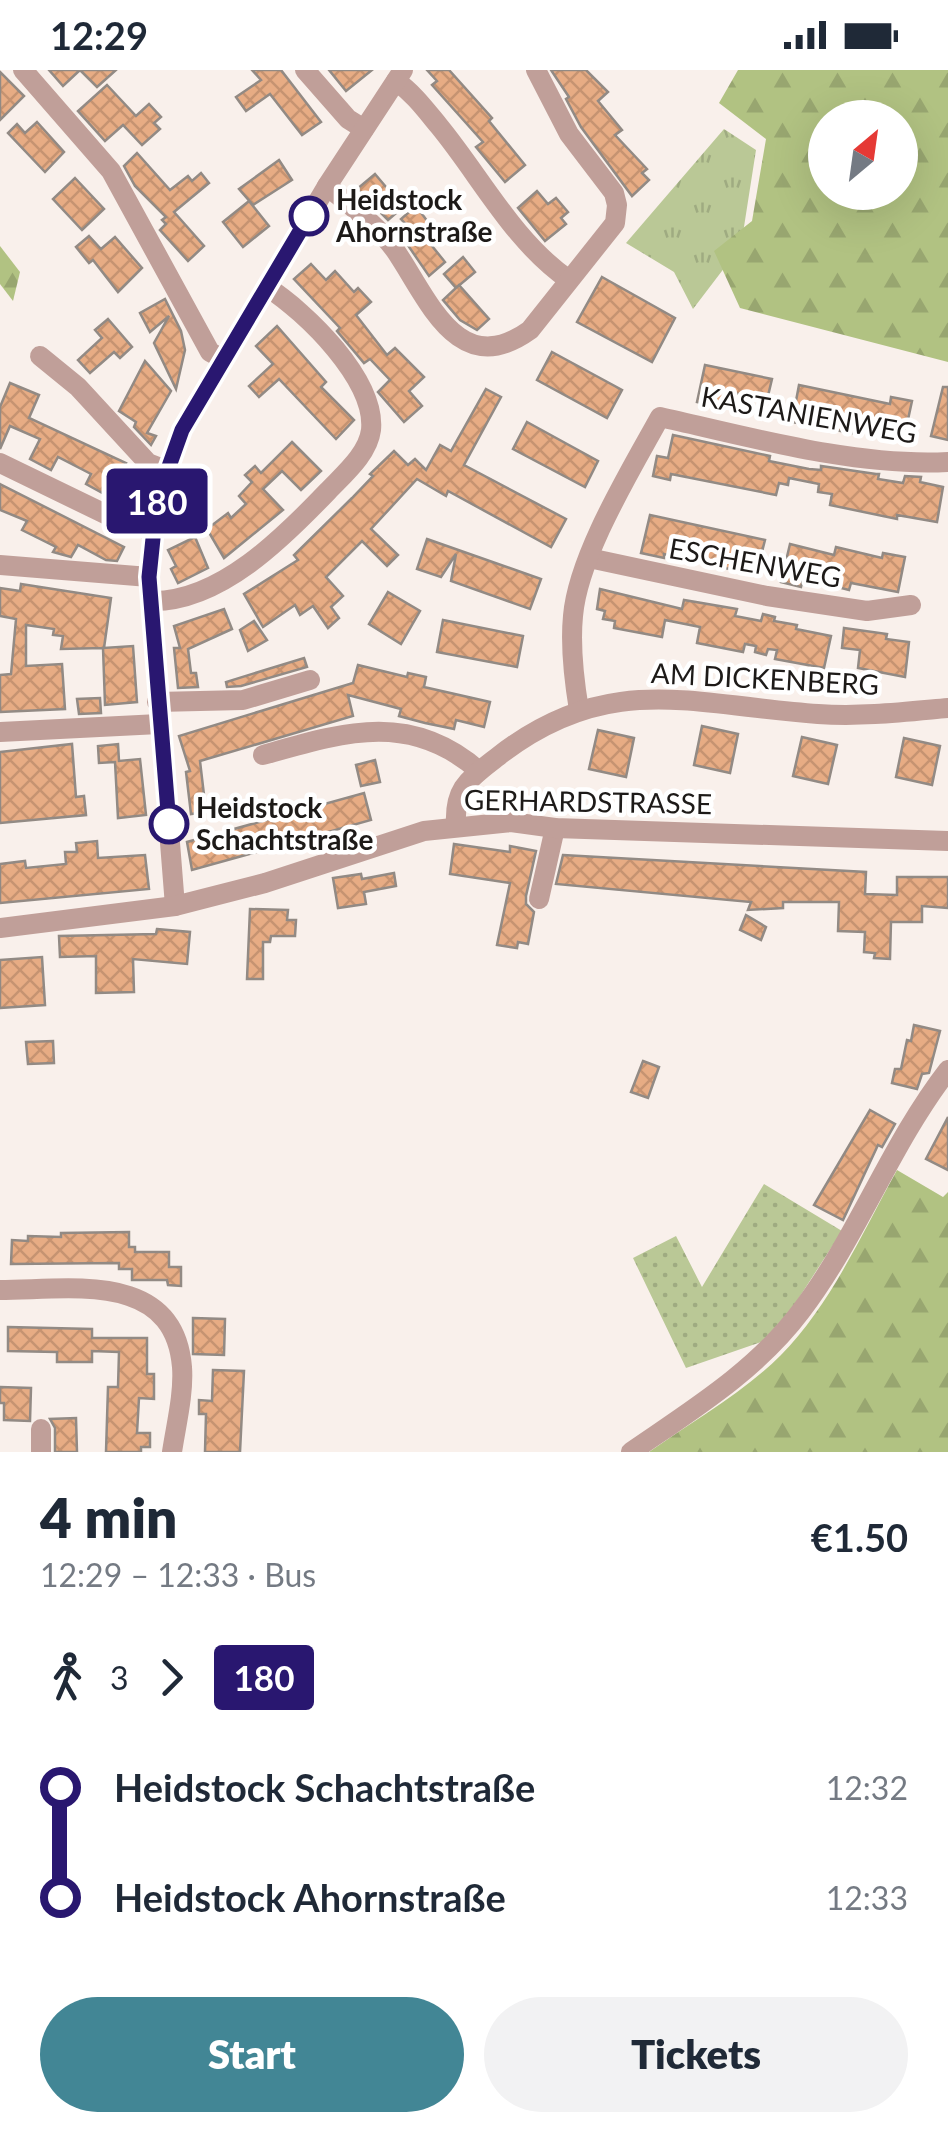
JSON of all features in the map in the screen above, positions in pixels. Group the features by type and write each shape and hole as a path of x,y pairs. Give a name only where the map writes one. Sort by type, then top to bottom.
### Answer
{"street":[{"path":"22,70 111,171 210,352 223,359"},
{"path":"305,70 348,119 364,130"},
{"path":"326,186 385,238 437,318 460,338 485,347 512,343 530,330 614,223 617,205 614,193 569,134 536,70"},
{"path":"175,906 149,577 152,530 166,470 182,430 223,359 326,186 399,76 520,236 569,280"},
{"path":"152,602 171,602 247,566 288,533 368,444 371,408 360,382 321,336 267,288"},
{"path":"40,356 78,387 148,463 166,470"},
{"name":"KASTANIENWEG","path":"589,558 660,416 903,464 948,462"},
{"path":"0,463 130,526 152,530"},
{"path":"579,710 574,682 573,617 589,558"},
{"name":"ESCHENWEG","path":"589,558 766,596 867,611 911,605"},
{"path":"0,565 149,577"},
{"path":"157,702 243,700 310,680"},
{"name":"AM DICKENBERG","path":"456,825 459,790 479,771 550,720 579,710 667,698 862,716 948,708"},
{"path":"0,732 159,724"},
{"path":"263,755 335,734 380,730 447,748 479,771"},
{"name":"GERHARDSTRASSE","path":"0,928 175,906 265,883 424,831 456,825 511,822 555,828 948,840"},
{"path":"539,899 555,828"},
{"path":"631,1452 757,1361 799,1314 823,1281 921,1104 948,1070"},
{"path":"0,1290 108,1290 143,1299 161,1314 174,1333 182,1368 172,1452"},
{"path":"40,1429 40,1452"}],"green space":[{"path":"738,70 948,70 948,362 740,308 714,251 752,221 766,139 719,103"},
{"path":"724,129 756,150 741,246 693,309 674,272 626,243"},
{"path":"0,246 20,272 13,301 0,284"},
{"path":"897,1170 943,1197 948,1192 948,1452 649,1452 751,1382 799,1335 845,1267"},
{"path":"764,1184 842,1231 773,1338 686,1368 633,1258 676,1236 702,1287"}],"building":[{"path":"49,70 80,70 63,86"},
{"path":"80,70 116,70 97,87"},
{"path":"252,70 281,70 321,122 302,135 270,94 246,111 236,97 261,80"},
{"path":"329,70 372,70 346,91"},
{"path":"427,70 449,70 492,118 489,121 525,165 505,182 476,147 483,142 432,85 437,81"},
{"path":"551,70 586,70 608,92 598,101 622,130 615,135 647,169 642,173 649,180 632,196 581,127 566,99 569,97"},
{"path":"0,72 24,96 0,120"},
{"path":"107,85 136,116 149,104 161,117 154,123 160,129 142,145 123,125 105,141 78,111"},
{"path":"37,122 64,152 45,172 8,133 17,124 25,133"},
{"path":"137,153 170,190 188,176 192,181 201,173 209,183 174,212 204,246 188,261 160,230 166,217 135,186 124,166"},
{"path":"279,160 292,180 253,205 239,189"},
{"path":"375,174 403,207 388,220 357,189"},
{"path":"75,178 104,209 82,230 53,199"},
{"path":"537,191 548,204 556,198 568,212 561,218 566,224 545,241 518,208"},
{"path":"249,201 269,226 243,247 223,222"},
{"path":"416,206 428,222 419,230 445,262 429,276 405,241 414,233 401,219"},
{"path":"89,236 101,249 115,237 142,268 118,292 93,260 89,263 76,247"},
{"path":"463,257 475,272 456,288 444,274"},
{"path":"311,264 326,280 335,271 354,292 358,288 371,302 356,315 387,355 395,348 424,377 409,391 422,406 404,422 378,392 390,380 370,359 364,363 337,331 340,328 294,279"},
{"path":"602,277 675,318 652,362 577,322"},
{"path":"459,285 489,319 477,330 460,320 443,300"},
{"path":"165,299 181,331 185,350 176,389 154,343 169,316 150,332 140,313"},
{"path":"108,319 132,347 120,358 114,352 90,373 78,360 102,338 95,330"},
{"path":"277,326 326,382 321,387 354,420 336,439 279,379 259,397 249,386 273,364 256,346"},
{"path":"552,352 622,390 607,418 537,380"},
{"path":"145,361 171,391 147,433 156,436 151,445 134,427 136,422 119,411"},
{"path":"705,365 772,379 767,400 724,391 721,407 697,402"},
{"path":"10,383 39,395 29,418 126,463 108,496 86,484 91,474 58,457 51,470 30,459 40,439 10,426 0,449 0,407"},
{"path":"799,385 890,404 891,397 912,401 904,438 859,427 857,434 792,422"},
{"path":"943,387 948,387 948,440 931,436"},
{"path":"486,389 501,397 464,465 566,519 551,547 448,491 446,496 417,479 371,529 398,555 387,566 362,541 326,577 343,596 331,607 339,618 328,628 313,606 300,615 295,605 263,627 244,594 298,560 294,555 394,451 408,465 415,459 426,470 440,445 451,451"},
{"path":"527,422 598,461 585,487 513,449"},
{"path":"673,435 770,456 769,461 809,469 821,470 821,466 879,474 878,479 903,483 905,476 921,477 920,482 943,487 937,522 897,515 897,519 830,505 832,494 818,492 819,484 789,478 788,485 779,483 776,495 671,474 670,480 653,476 657,456 668,458"},
{"path":"292,442 321,471 301,490 282,471 263,489 283,510 224,558 207,529 228,513 231,518 246,504 239,496 252,482 245,475 255,466 261,473"},
{"path":"0,484 124,547 117,561 106,560 78,545 71,557 53,552 56,547 22,530 27,521 0,510"},
{"path":"650,515 765,540 756,575 664,554 664,558 641,553"},
{"path":"195,537 208,568 178,583 171,569 176,566 168,550"},
{"path":"427,539 541,579 530,609 451,581 456,554 441,577 417,569"},
{"path":"790,544 834,555 836,547 882,558 883,553 905,557 898,592 851,583 849,590 803,578 801,587 781,582"},
{"path":"21,584 111,598 104,648 133,646 137,702 105,705 103,648 61,649 63,636 53,635 54,629 26,625 26,666 62,664 65,709 0,712 0,675 11,674 16,619 0,616 0,588 20,591"},
{"path":"600,589 682,609 684,600 737,609 735,616 761,621 763,614 775,617 774,621 797,625 796,629 831,636 824,668 775,659 777,650 768,649 766,655 755,652 756,646 745,644 743,652 697,643 700,627 665,620 662,637 614,628 615,621 603,619 605,611 597,609"},
{"path":"388,592 420,611 401,644 369,624"},
{"path":"224,609 232,629 188,649 191,673 196,673 198,687 178,688 174,648 180,648 174,626"},
{"path":"443,620 523,636 517,667 437,652"},
{"path":"254,621 267,640 248,651 240,630"},
{"path":"844,628 887,634 886,639 909,642 905,677 858,668 860,650 842,648"},
{"path":"304,658 307,667 227,687 226,682"},
{"path":"358,665 407,677 408,673 426,677 424,687 490,702 484,727 456,720 454,729 425,723 399,716 401,709 348,695 353,716 200,761 206,812 191,814 186,772 190,771 179,736 353,683"},
{"path":"100,698 101,713 79,714 77,699"},
{"path":"702,726 738,734 730,773 694,765"},
{"path":"598,730 634,738 626,777 589,769"},
{"path":"802,737 837,745 828,784 793,776"},
{"path":"904,738 940,746 932,785 896,777"},
{"path":"72,744 76,797 84,796 86,815 0,823 0,752"},
{"path":"118,744 119,761 140,759 146,815 118,818 115,762 99,763 98,746"},
{"path":"375,760 380,782 361,786 356,765"},
{"path":"364,793 371,820 192,870 187,842"},
{"path":"97,841 98,858 145,855 149,889 0,903 0,864 25,861 26,868 66,864 65,852 77,852 76,843"},
{"path":"454,844 510,852 510,846 536,851 526,896 526,904 534,912 528,944 518,942 517,948 497,945 510,883 450,874"},
{"path":"563,855 866,872 865,894 897,895 897,877 948,877 948,908 922,906 922,922 891,922 890,959 874,958 875,953 864,952 865,932 838,931 839,902 783,902 783,908 748,910 751,902 556,884"},
{"path":"394,873 396,886 364,892 366,904 338,908 333,878 361,874 362,879"},
{"path":"250,909 288,910 287,920 296,920 295,936 271,936 270,942 263,942 263,979 247,979"},
{"path":"746,915 766,927 761,940 740,930"},
{"path":"157,929 190,932 187,964 133,959 134,992 96,993 96,956 60,957 59,936 156,934"},
{"path":"42,957 45,1005 0,1008 0,960"},
{"path":"914,1025 940,1031 929,1073 922,1074 917,1089 892,1083 895,1069 901,1069"},
{"path":"53,1041 54,1063 28,1064 26,1042"},
{"path":"643,1061 659,1067 648,1098 631,1092"},
{"path":"870,1110 895,1124 882,1147 878,1145 843,1220 814,1205"},
{"path":"948,1117 948,1170 926,1159"},
{"path":"129,1232 129,1247 135,1247 135,1252 169,1252 169,1267 181,1267 181,1286 168,1285 167,1280 132,1280 132,1269 119,1269 119,1263 11,1264 12,1240 28,1241 28,1236 61,1237 61,1233"},
{"path":"193,1318 225,1319 224,1355 193,1354"},
{"path":"8,1327 92,1329 92,1338 147,1338 147,1374 154,1374 154,1399 139,1398 137,1433 150,1433 150,1447 141,1447 141,1452 106,1452 108,1387 118,1387 119,1352 92,1351 92,1362 57,1362 57,1352 8,1351"},
{"path":"213,1370 244,1371 240,1452 205,1452 206,1414 199,1414 199,1400 212,1401"},
{"path":"0,1387 31,1388 30,1421 4,1420"},
{"path":"76,1418 77,1452 55,1452 55,1428 50,1419"}],"bus line":[{"name":"180","path":"169,824 149,577 157,500 182,430 309,216"}],"place":[{"name":"Heidstock Ahornstraße","path":"309,216"},
{"name":"Heidstock Schachtstraße","path":"169,824"}]}
